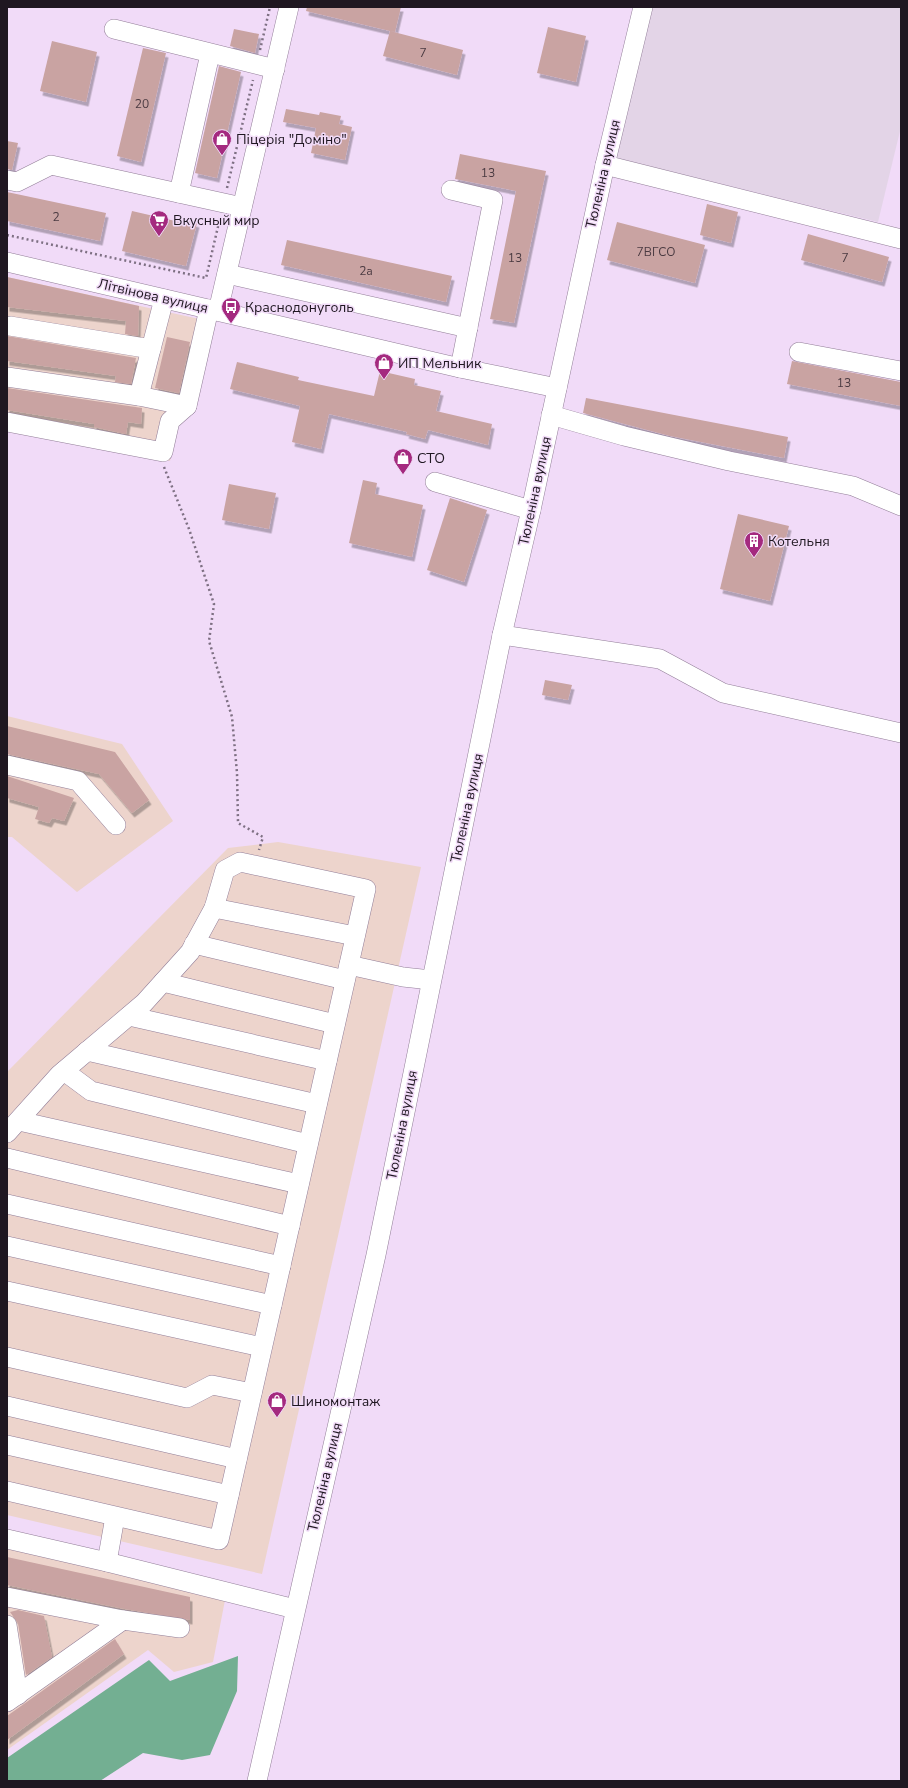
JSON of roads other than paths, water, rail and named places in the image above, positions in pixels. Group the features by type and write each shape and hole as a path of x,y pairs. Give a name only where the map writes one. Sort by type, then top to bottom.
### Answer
{"street":[{"path":"7,422 163,452 170,421 186,406 214,310 227,274 289,7"},
{"name":"Тюленіна вулиця","path":"257,1781 374,1262 502,635 531,510 605,165 643,7"},
{"path":"114,29 275,69"},
{"path":"179,193 210,54"},
{"path":"7,180 17,182 51,165 242,207"},
{"path":"605,165 901,239"},
{"path":"451,190 493,200 460,368"},
{"name":"Літвінова вулиця","path":"7,262 460,368 557,388"},
{"path":"227,274 468,328"},
{"path":"139,396 164,299"},
{"path":"10,326 151,349"},
{"path":"798,352 901,372"},
{"path":"7,377 139,396 186,406"},
{"path":"551,415 624,436 729,461 852,486 901,506"},
{"path":"435,482 531,510"},
{"path":"502,635 660,659 723,693 901,733"},
{"path":"7,765 78,781 116,825"},
{"path":"7,1491 219,1540 366,889 240,862 225,870 214,908 190,952 129,1016 64,1071 13,1127"},
{"path":"214,908 355,936"},
{"path":"194,944 347,972 431,980"},
{"path":"163,982 335,1024"},
{"path":"129,1016 327,1061"},
{"path":"87,1051 318,1104"},
{"path":"64,1071 91,1092 308,1144"},
{"path":"13,1127 300,1184"},
{"path":"7,1158 290,1226"},
{"path":"7,1204 281,1266"},
{"path":"7,1246 272,1304"},
{"path":"7,1291 262,1347"},
{"path":"7,1357 187,1398 212,1385 252,1393"},
{"path":"7,1406 237,1459"},
{"path":"7,1445 229,1495"},
{"path":"107,1562 115,1517"},
{"path":"7,1539 107,1562 295,1609"},
{"path":"7,1597 123,1620 180,1628"},
{"path":"12,1698 123,1620"},
{"path":"7,1625 12,1698"}],"place":[{"name":"Піцерія \"Доміно\"","path":"222,156"},
{"name":"Вкусный мир","path":"159,237"},
{"name":"Краснодонуголь","path":"231,324"},
{"name":"ИП Мельник","path":"384,380"},
{"name":"СТО","path":"403,475"},
{"name":"Котельня","path":"754,558"},
{"name":"Шиномонтаж","path":"277,1418"}]}
